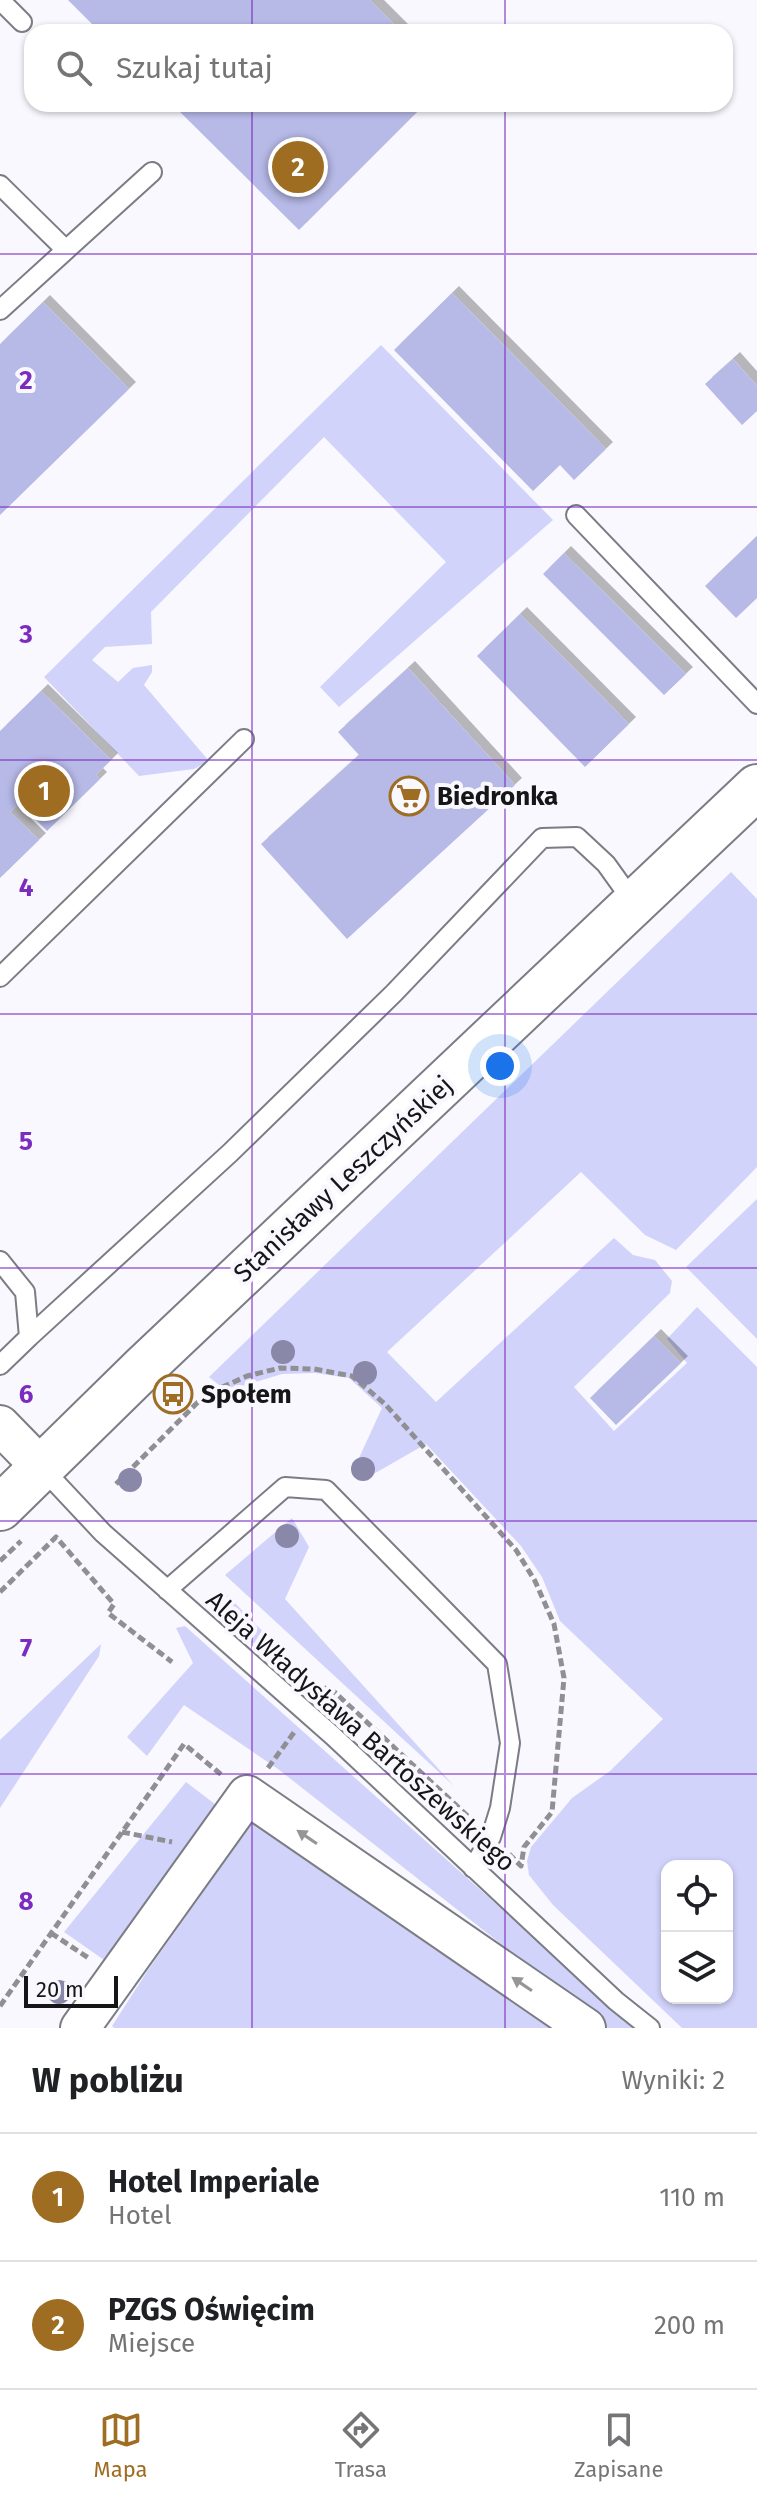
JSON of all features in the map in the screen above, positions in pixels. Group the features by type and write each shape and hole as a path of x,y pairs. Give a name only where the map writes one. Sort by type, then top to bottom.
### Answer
{"street":[{"name":"Stanisławy Leszczyńskiej","path":"0,1508 757,787"},
{"path":"0,1425 42,1468"},
{"path":"80,2028 247,1795 586,2028"}],"lane":[{"path":"0,0 22,22"},
{"path":"0,310 152,172"},
{"path":"0,185 66,250"},
{"path":"576,515 757,704"},
{"path":"0,977 244,739"},
{"path":"0,1365 230,1153 383,1005 542,838 577,837 606,864 634,903"},
{"path":"0,1261 25,1292 29,1337"},
{"name":"Aleja Władysława Bartoszewskiego","path":"42,1468 103,1533 316,1720 616,2001 650,2028"},
{"path":"167,1590 285,1487 326,1490 497,1664 510,1743 500,1808 491,1837 473,1868"}],"path":[{"path":"0,1592 56,1537 114,1604 108,1613 172,1662"},
{"path":"0,2006 184,1744 247,1795 297,1729"},
{"path":"122,1832 208,1849"},
{"path":"51,1933 117,1977"}],"shaded area":[{"path":"381,345 553,520 339,707 320,687 446,562 324,437 151,612 152,644 105,647 92,660 118,682 133,668 152,665 152,672 144,685 209,761 194,769 139,776 44,677"},
{"path":"731,872 757,899 757,1167 676,1250 645,1235 581,1172 387,1352 436,1402 614,1238 633,1255 655,1260 672,1281 670,1293 574,1387 614,1431 687,1363 667,1339 697,1307 757,1367 757,2028 682,2028 553,1905 529,1875 527,1861 531,1847 572,1798 610,1771 663,1719 560,1621 542,1577 521,1546 426,1444 363,1480 356,1478 353,1471 382,1408 349,1378 315,1373 282,1374 226,1391 209,1377"},
{"path":"757,1199 757,1339 686,1267"},
{"path":"292,1518 309,1547 285,1599 454,1786 225,1575"},
{"path":"226,1594 348,1718 345,1725 234,1626"},
{"path":"185,1626 635,2028 608,2028 278,1769 184,1705 147,1756 127,1737 193,1663 176,1628"},
{"path":"101,1644 99,1656 0,1808 0,1740"},
{"path":"186,1782 224,1811 107,1962 64,1932"},
{"path":"253,1821 554,2028 114,2028 112,2026 148,1970"}],"building":[{"path":"68,0 370,0 394,24 92,24"},
{"path":"180,112 417,112 299,230"},
{"path":"452,293 606,449 574,480 560,465 533,491 394,350"},
{"path":"43,302 129,389 0,515 0,344"},
{"path":"733,359 757,386 757,411 742,425 705,384"},
{"path":"757,536 757,598 736,618 705,586"},
{"path":"564,553 686,674 664,695 543,574"},
{"path":"520,614 629,724 585,767 477,656"},
{"name":"Biedronka","path":"408,668 515,785 347,939 261,844 359,755 338,732"},
{"path":"41,691 111,760 96,775 100,779 47,831 19,803 10,812 39,840 0,878 0,731"},
{"path":"654,1336 681,1363 616,1425 590,1398"}],"place":[{"name":"PZGS Oświęcim","path":"298,167"},
{"name":"Hotel Imperiale","path":"44,791"},
{"name":"Biedronka","path":"409,796"},
{"name":"Społem","path":"173,1394"}]}
